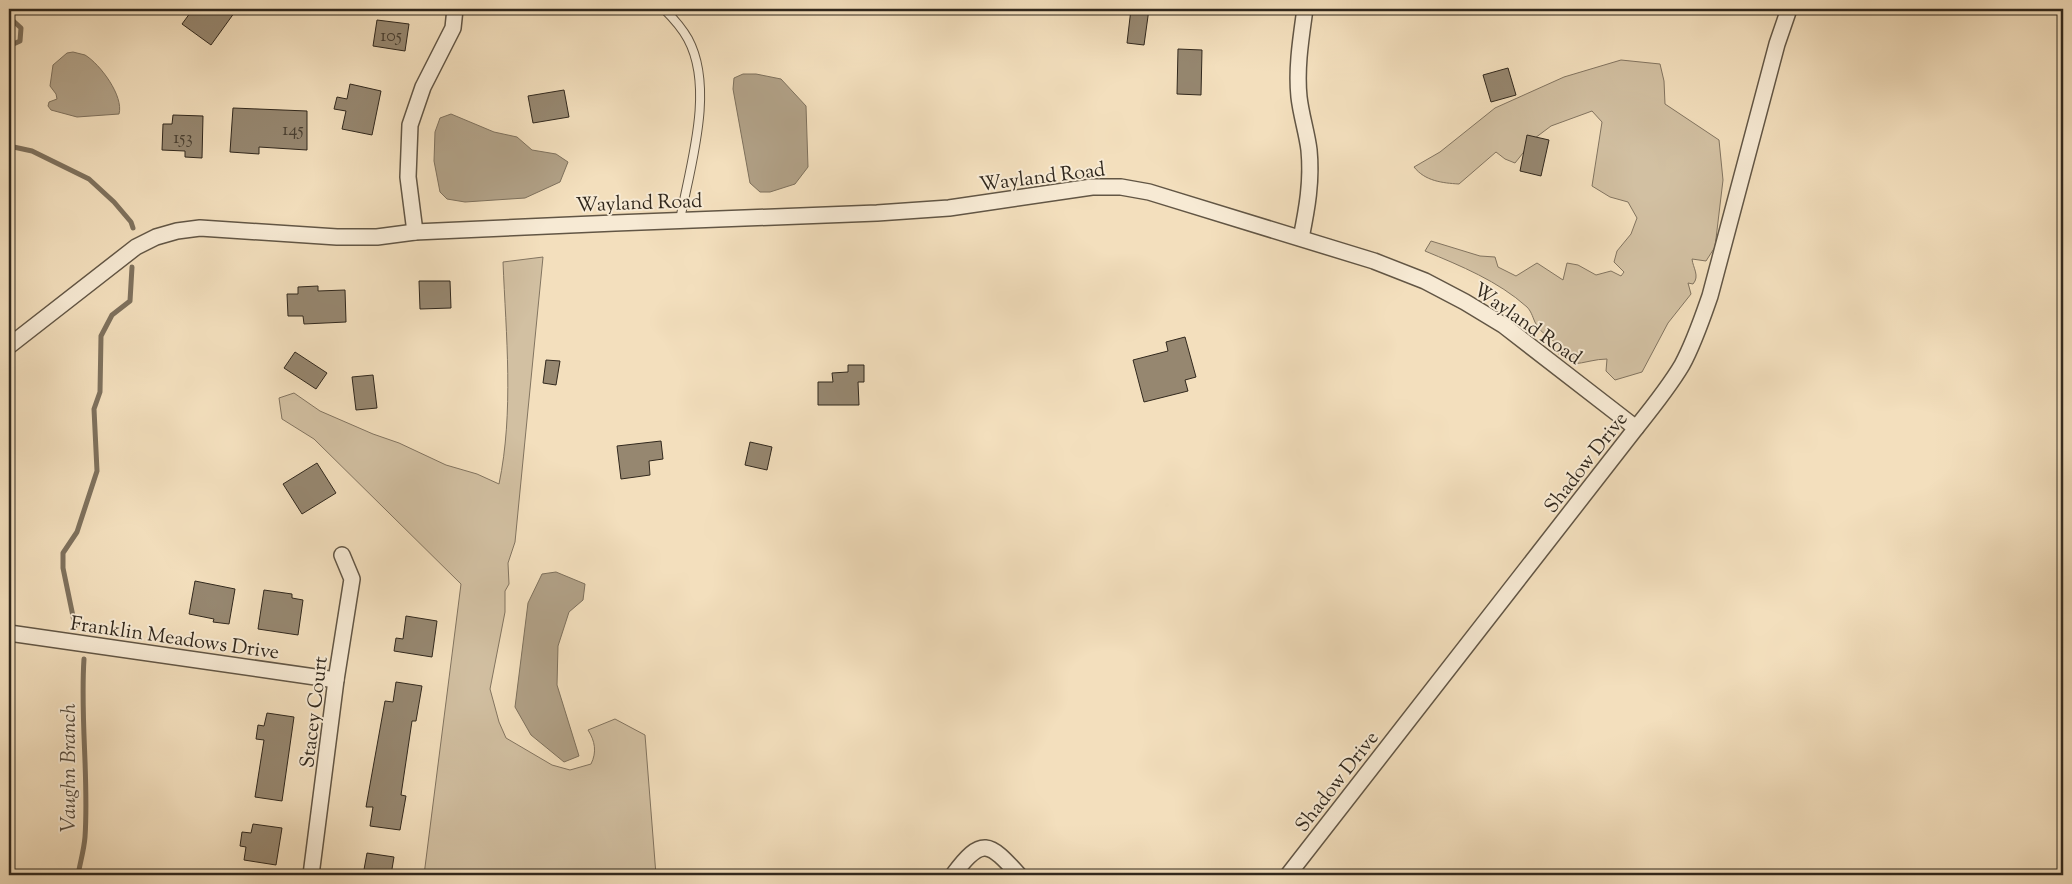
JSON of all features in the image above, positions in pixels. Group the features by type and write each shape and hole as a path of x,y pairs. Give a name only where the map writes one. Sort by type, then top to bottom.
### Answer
{"street":[{"path":"415,232 408,177 410,125 423,87 453,28 455,9"},
{"path":"1301,238 1308,207 1310,173 1309,150 1299,97 1298,69 1305,9"},
{"name":"Shadow Drive","path":"1288,875 1667,388 1682,365 1702,322 1721,258 1777,44 1789,9"},
{"name":"Wayland Road","path":"9,346 127,253 156,237 177,231 200,228 337,237 377,237 415,232 886,213 949,208 1069,189 1121,187 1149,192 1301,238 1374,261 1425,281 1503,325 1636,428"},
{"name":"Stacey Court","path":"311,875 336,680 352,579 342,555"},
{"name":"Franklin Meadows Drive","path":"9,633 336,680"},
{"path":"953,875 968,855 981,849 998,852 1019,875"}],"lane":[{"path":"664,9 679,25 688,39 694,54 701,87 699,120 680,220"}],"shaded area":[{"path":"73,52 85,55 91,59 110,81 118,98 119,114 77,117 51,110 48,106 49,102 57,99 50,86 53,65 67,53"},
{"path":"1621,60 1660,64 1664,81 1665,104 1719,140 1723,180 1715,247 1706,261 1692,259 1696,278 1693,284 1688,283 1691,294 1668,323 1642,372 1615,380 1606,371 1607,359 1573,364 1570,360 1559,355 1559,345 1546,336 1536,324 1529,309 1504,289 1452,262 1425,251 1431,241 1480,256 1495,257 1498,267 1516,276 1537,263 1563,280 1567,263 1578,265 1596,275 1611,271 1621,276 1624,272 1614,262 1617,251 1631,234 1637,218 1628,202 1610,197 1592,186 1602,122 1592,111 1551,126 1535,138 1515,163 1505,159 1496,152 1459,184 1440,182 1429,178 1418,172 1414,167 1440,152 1495,108 1564,77"},
{"path":"743,74 756,74 781,79 806,106 808,167 795,184 770,192 760,192 750,183 733,89 734,78"},
{"path":"451,114 494,132 517,137 532,150 556,154 568,162 560,182 525,198 465,202 447,199 440,192 434,161 435,132 440,118"},
{"path":"543,257 515,542 508,563 509,584 505,591 505,612 490,689 499,722 506,738 552,765 570,770 591,764 594,747 588,730 615,719 645,735 656,875 424,875 461,584 314,439 282,419 279,398 294,393 320,411 399,443 446,465 477,474 499,484 504,457 508,401 503,262"},
{"path":"556,572 585,584 583,600 569,612 558,646 557,685 579,756 564,762 531,735 515,707 528,603 542,574"}],"building":[{"path":"193,9 237,9 211,45 182,24"},
{"path":"1131,9 1149,9 1144,45 1127,43"},
{"path":"377,20 409,24 405,51 373,46"},
{"path":"1178,49 1202,50 1201,95 1177,94"},
{"path":"1508,68 1516,95 1491,102 1483,75"},
{"path":"350,84 381,91 372,135 342,129 346,111 334,109 337,97 347,99"},
{"path":"564,90 569,117 533,123 528,96"},
{"path":"233,108 307,111 307,150 259,147 259,154 230,152"},
{"path":"173,115 203,116 202,158 185,157 185,151 162,150 163,124 172,124"},
{"path":"1527,135 1549,140 1541,176 1520,171"},
{"path":"419,281 450,281 451,308 420,309"},
{"path":"318,286 318,291 345,290 346,322 304,324 303,316 288,316 287,294 298,294 298,287"},
{"path":"1185,337 1196,377 1185,380 1188,391 1144,402 1133,360 1168,351 1166,342"},
{"path":"295,352 327,373 316,389 284,368"},
{"path":"546,360 560,361 556,385 543,383"},
{"path":"848,365 864,365 864,382 858,382 859,405 818,405 818,382 833,382 832,373 848,372"},
{"path":"373,375 377,408 356,410 352,377"},
{"path":"661,441 663,459 649,461 650,475 621,479 617,446"},
{"path":"750,442 772,447 767,470 745,465"},
{"path":"317,463 336,493 302,514 283,484"},
{"path":"195,581 235,589 229,624 213,622 214,619 189,614"},
{"path":"264,590 292,594 292,598 303,600 298,635 258,629"},
{"path":"406,616 437,621 432,657 394,651 396,638 403,639"},
{"path":"396,682 422,686 416,721 412,721 401,795 406,796 400,830 370,826 373,807 366,807 385,701 393,702"},
{"path":"267,713 294,717 282,801 255,797 264,740 256,739 258,725 264,726"},
{"path":"253,824 282,828 276,865 244,860 246,847 240,846 242,832 251,833"},
{"path":"367,853 394,857 391,875 363,875"}],"waterway":[{"name":"Vaughn Branch","path":"9,17 21,28 20,41 9,46"},
{"name":"Vaughn Branch","path":"9,146 32,151 89,179 114,202 131,222 133,228"},
{"name":"Vaughn Branch","path":"75,626 63,568 63,553 77,532 97,471 94,409 100,392 101,336 112,315 130,301 132,267"},
{"name":"Vaughn Branch","path":"78,875 84,842 86,815 83,704 84,659"}]}
